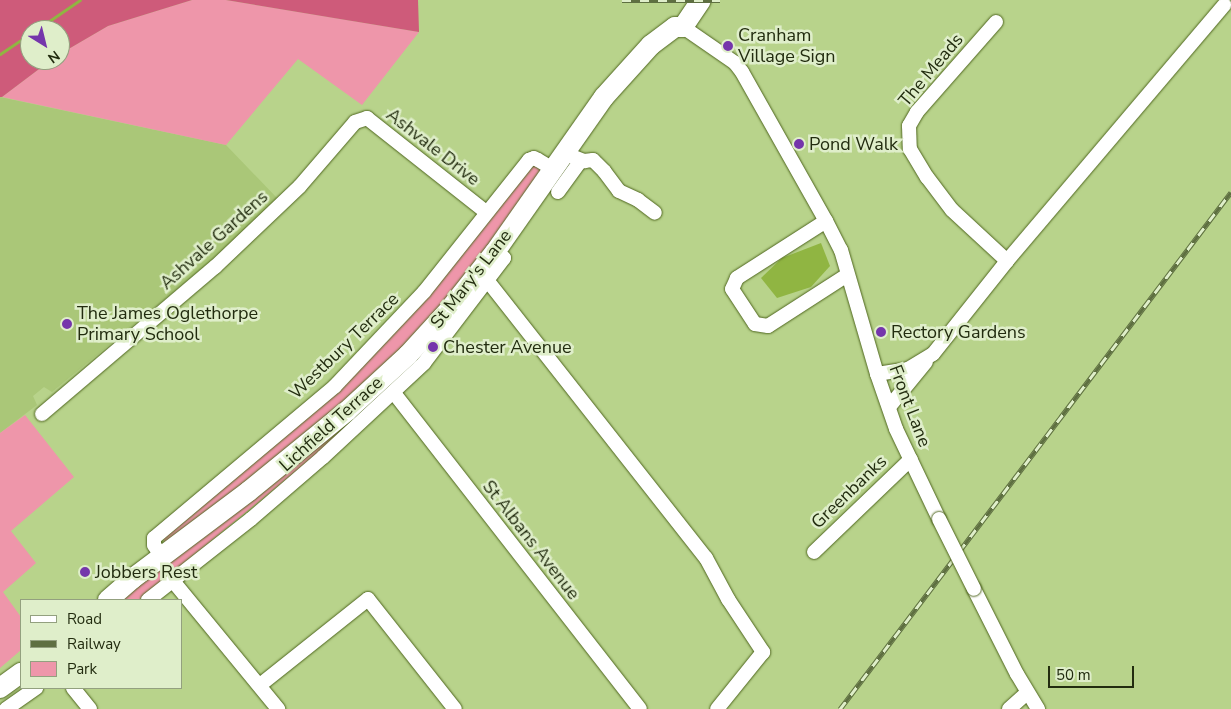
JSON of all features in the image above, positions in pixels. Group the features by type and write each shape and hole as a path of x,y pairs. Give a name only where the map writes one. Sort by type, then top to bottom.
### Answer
{"main road":[{"name":"St Mary's Lane","path":"109,599 161,556 249,491 365,395 408,355 449,310 566,161 627,69 665,34 675,27 683,26 701,0"},
{"path":"0,688 20,674"}],"street":[{"path":"889,407 1007,261 1224,5"},
{"name":"The Meads","path":"996,22 917,112 909,126 910,149 927,177 952,210 1007,261"},
{"name":"Front Lane","path":"683,26 735,63 742,72 826,221 840,250 877,374 911,460 974,589 1027,692 1038,709"},
{"name":"Ashvale Drive","path":"355,122 367,118 486,212"},
{"name":"Ashvale Gardens","path":"42,414 215,267 300,186 355,122"},
{"name":"Westbury Terrace","path":"161,556 154,545 154,538 335,386 424,292 529,160 534,158 566,161"},
{"path":"558,192 566,161 592,160 604,171 619,192 638,200 655,213"},
{"path":"826,221 737,278 732,289 755,324 768,326 847,275"},
{"name":"Lichfield Terrace","path":"149,599 258,512 394,393 444,340 504,258 495,252"},
{"path":"487,280 706,558 728,599 763,652 717,709"},
{"path":"877,374 908,368 933,354"},
{"name":"St Albans Avenue","path":"394,393 640,709"},
{"name":"Greenbanks","path":"814,552 911,460"},
{"path":"173,581 278,709"},
{"path":"260,685 368,599 455,709"},
{"path":"6,709 35,689"},
{"path":"74,689 90,709"},
{"path":"1009,709 1027,692"}],"shaded area":[{"path":"0,0 192,0 108,26 70,48 70,20 20,20 20,70 38,70 0,97"},
{"path":"226,0 418,0 419,32 340,19"},
{"name":"The James Oglethorpe Primary School","path":"0,97 226,145 277,198 211,261 52,392 44,387 33,396 37,405 0,433"},
{"path":"821,243 830,266 811,287 777,298 761,278 782,258"}],"green space":[{"path":"192,0 226,0 419,32 362,105 298,59 226,145 2,97 38,70 70,70 70,48 108,26"},
{"path":"534,165 542,170 455,295 341,410 165,542 162,535 304,418"},
{"path":"418,357 420,360 346,430 146,594 139,599 118,599"},
{"path":"25,415 74,477 11,531 36,563 3,592 20,616 20,651 0,668 0,433"}],"waterway":[{"path":"51,20 80,0"},
{"path":"0,54 20,41"}],"railway":[{"path":"622,0 720,0"},
{"path":"840,709 1231,192"}],"place":[{"name":"Cranham Village Sign","path":"728,46"},
{"name":"Pond Walk","path":"799,144"},
{"name":"The James Oglethorpe Primary School","path":"67,324"},
{"name":"Rectory Gardens","path":"881,332"},
{"name":"Chester Avenue","path":"433,347"},
{"name":"Jobbers Rest","path":"85,572"}]}
